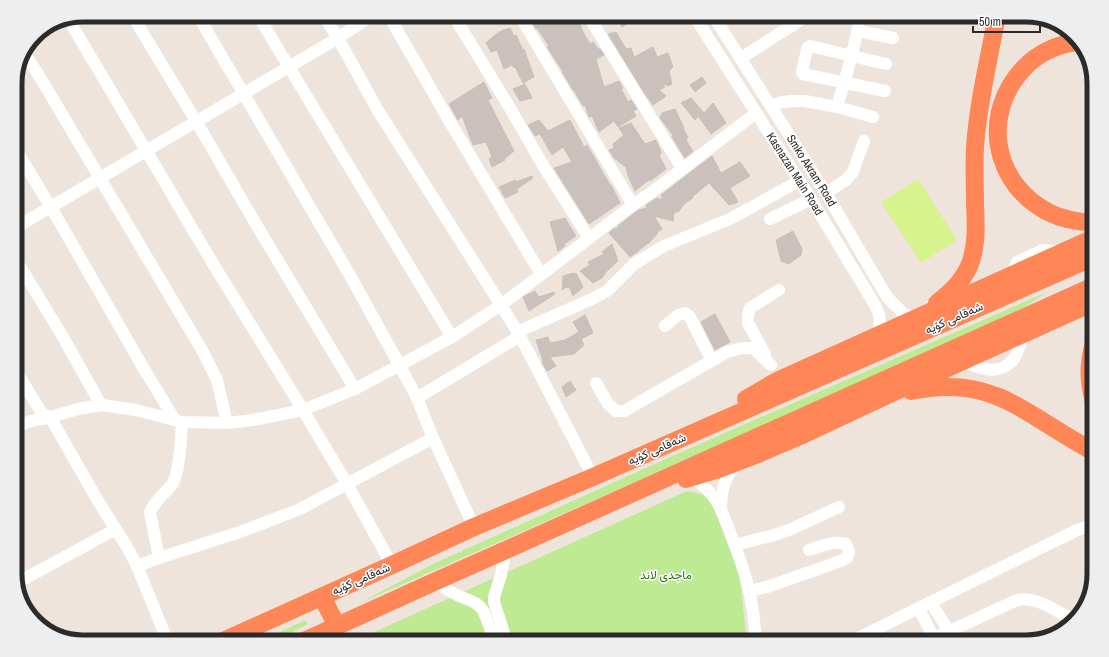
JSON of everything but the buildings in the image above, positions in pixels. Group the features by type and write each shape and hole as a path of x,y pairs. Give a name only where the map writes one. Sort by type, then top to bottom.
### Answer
{"highway":[{"path":"915,319 954,289 966,273 972,254 976,234 976,132 996,22"},
{"path":"1071,42 1041,54 1017,75 1001,104 998,118 998,140 1002,161 1008,174 1026,197 1050,214 1087,222"},
{"path":"712,425 746,399 774,373 877,336 1087,241"},
{"name":"شەقامی کۆیە","path":"237,635 474,527 593,477 1087,260"},
{"path":"317,635 1087,289"},
{"path":"642,489 692,478 800,436 1087,305"},
{"path":"883,397 936,387 958,387 981,391 995,395 1009,402 1087,448"},
{"path":"322,597 336,626"}],"street":[{"path":"136,22 355,389"},
{"path":"202,22 352,279 400,366 417,398 433,438 474,527"},
{"path":"262,22 452,336"},
{"path":"328,22 377,109 518,334 593,477"},
{"path":"22,224 338,38 362,22"},
{"path":"392,22 541,274"},
{"path":"457,22 544,167 589,238"},
{"path":"523,22 632,205"},
{"path":"593,22 682,168"},
{"name":"Kasnazan Main Road","path":"698,22 799,181 878,310 880,324 877,336"},
{"name":"Smko Akram Road","path":"717,22 826,193 887,297 902,312 915,319"},
{"path":"741,58 797,22"},
{"path":"837,107 845,82 859,22"},
{"path":"71,24 212,262 347,484 392,565"},
{"path":"858,31 893,38"},
{"path":"885,91 803,74 802,72 807,49 810,46 886,64"},
{"path":"27,57 202,350 217,380 226,423"},
{"path":"771,106 782,102 805,101 837,107 873,118"},
{"path":"22,424 78,409 101,405 136,410 179,421 226,423 253,420 303,410 355,389 400,366 452,336 501,305 756,113"},
{"path":"826,193 846,180 853,172 864,141"},
{"path":"22,159 137,356 179,421 177,472 172,483 153,505 150,512 159,558"},
{"path":"417,398 518,334 592,300 607,291 634,264 664,246 732,218 799,181"},
{"path":"770,219 810,199"},
{"path":"22,270 63,337 101,405"},
{"path":"774,373 747,319 750,308 780,290"},
{"path":"665,326 678,315 685,313 690,317 712,361"},
{"path":"596,383 608,404 616,411 624,411 727,352 742,348 753,348 774,373"},
{"path":"22,381 42,413 50,417 98,501 127,546 138,566 165,635"},
{"path":"138,566 243,531 300,509 433,438"},
{"path":"721,508 724,483 728,475 739,461"},
{"path":"692,478 709,491 721,508 741,560 749,591 757,635"},
{"path":"735,545 774,535 839,507"},
{"path":"865,635 1087,527"},
{"path":"26,578 116,529"},
{"path":"749,591 767,587 838,562 847,558 849,552 846,544 842,543 834,543 809,550"},
{"path":"505,635 495,608 494,597 501,575 506,550"},
{"path":"434,582 457,596 477,604 484,612 492,635"},
{"path":"477,604 494,597"},
{"path":"956,635 1021,599 1038,601 1068,618"},
{"path":"931,603 951,635"},
{"path":"919,609 930,635"}],"green space":[{"path":"918,179 957,240 921,263 881,202"},
{"path":"1047,292 1019,311 988,327 360,603 433,564 679,453"},
{"name":"ماجدی لاند","path":"687,491 709,496 739,572 746,635 368,635"},
{"path":"306,620 308,624 286,635 273,635"}]}
